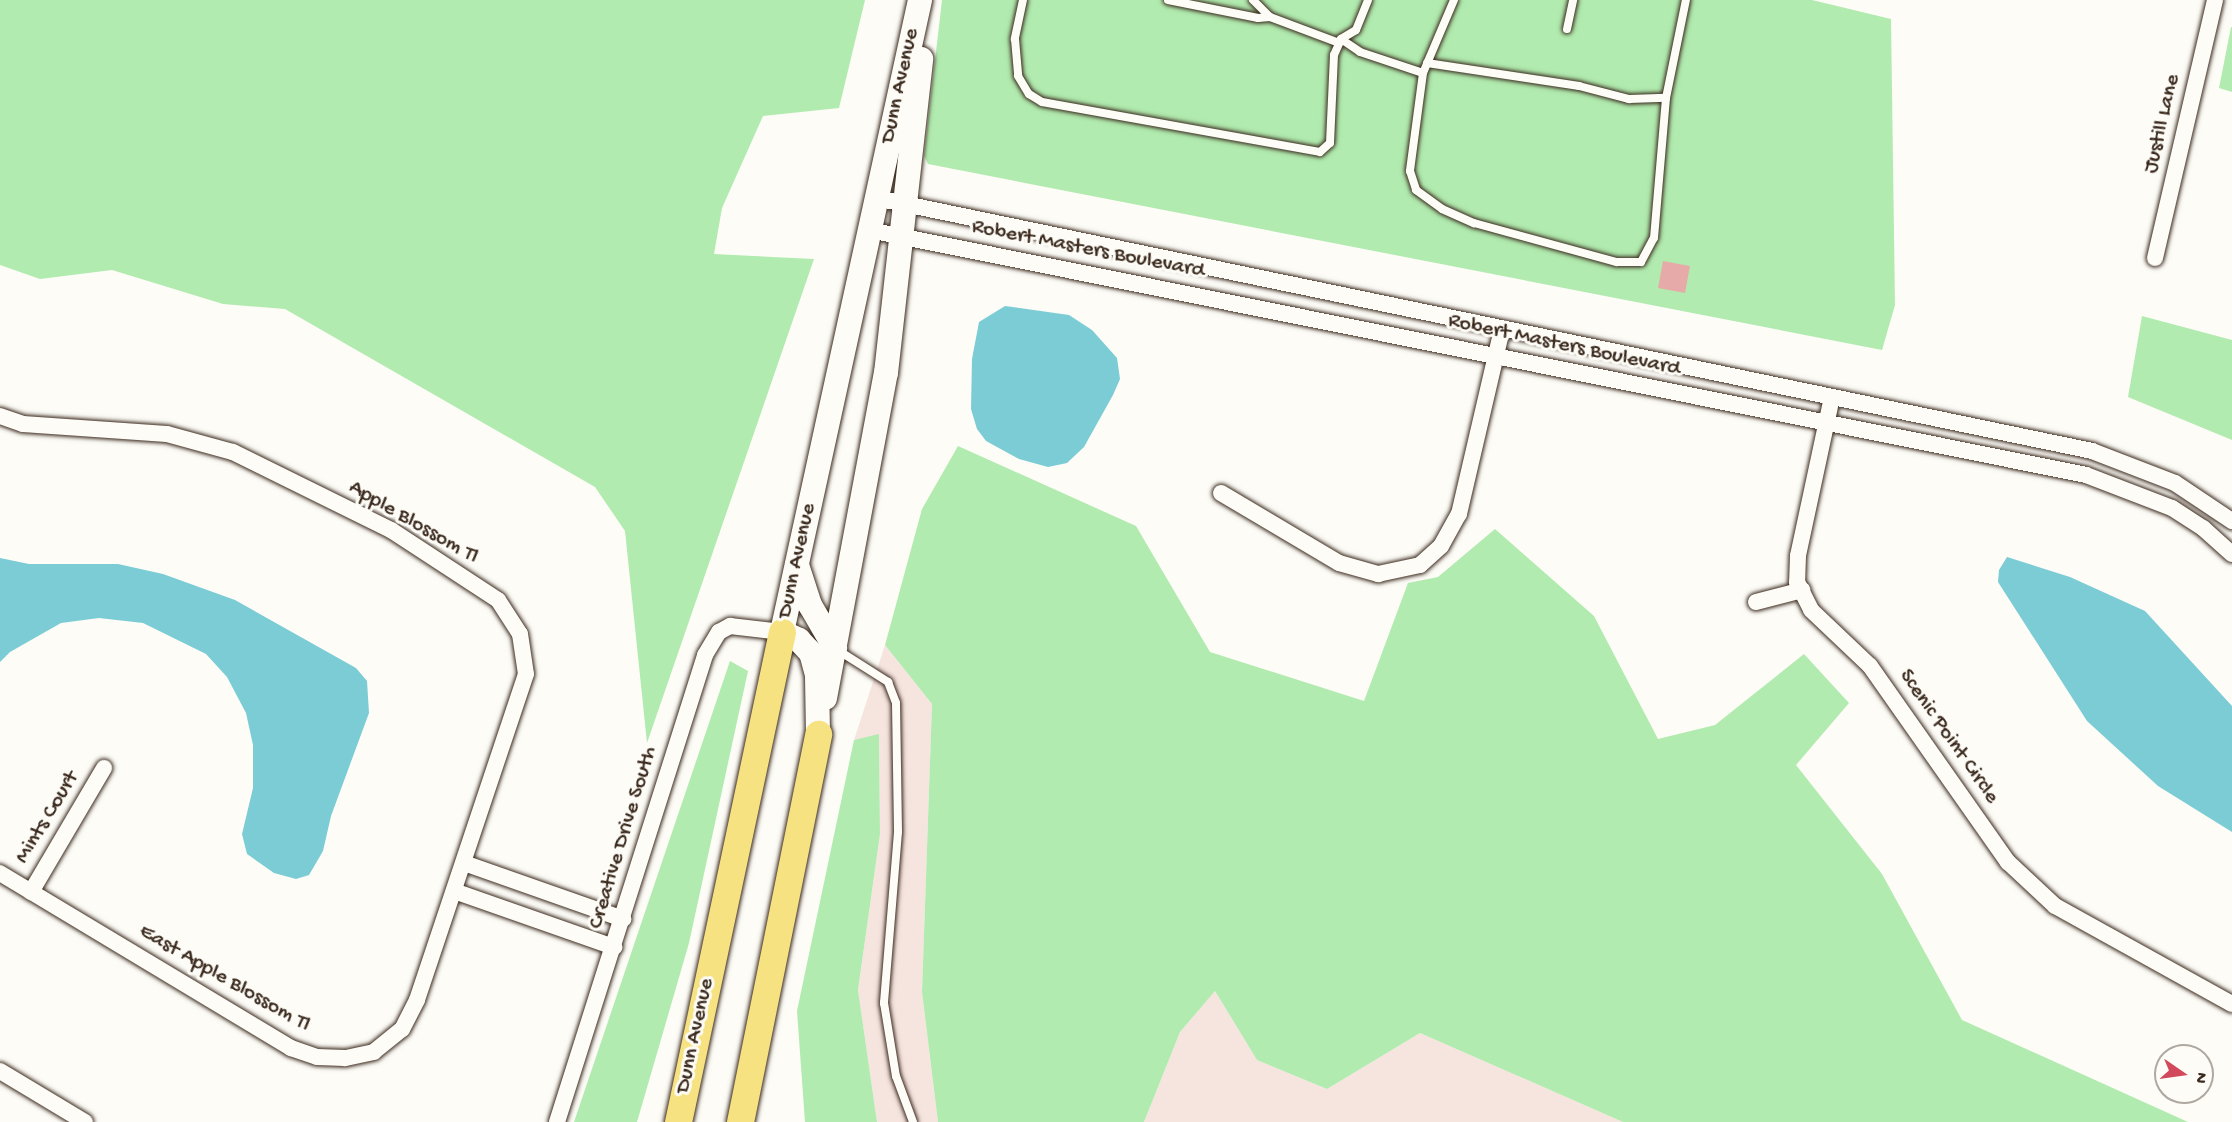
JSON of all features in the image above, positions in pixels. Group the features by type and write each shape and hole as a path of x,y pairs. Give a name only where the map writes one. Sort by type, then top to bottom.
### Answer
{"main road":[{"name":"Dunn Avenue","path":"678,1122 920,0"},
{"name":"Dunn Avenue","path":"740,1122 835,648 885,372 928,0"},
{"path":"797,565 810,605 835,648"},
{"path":"782,632 799,640 811,653 817,675 818,734"}],"street":[{"name":"Justill Lane","path":"2155,258 2215,0"},
{"name":"Robert Masters Boulevard","path":"876,198 2092,451 2175,483 2232,521"},
{"name":"Robert Masters Boulevard","path":"869,230 2086,475 2172,508 2203,528 2232,554"},
{"path":"1221,493 1339,563 1378,574 1420,565 1441,546 1459,514 1502,329"},
{"name":"Scenic Point Circle","path":"1832,397 1798,556 1797,582 1811,610 1870,666 2008,862 2055,906 2232,1004"},
{"name":"Apple Blossom Tl","path":"0,416 23,424 167,434 233,452 391,530 498,600 520,634 526,674 464,863"},
{"path":"1756,602 1802,590"},
{"name":"Creative Drive South","path":"557,1122 705,655 719,632 729,626 782,632"},
{"name":"Mints Court","path":"31,892 104,768"},
{"path":"464,863 623,919"},
{"name":"East Apple Blossom Tl","path":"0,873 291,1048 317,1057 345,1058 374,1052 402,1029 417,1000 464,863"},
{"path":"454,891 614,947"},
{"path":"0,1071 85,1122"}],"lane":[{"path":"1023,0 1015,39 1018,76 1029,94 1042,102 1320,152 1330,143 1334,55 1340,41 1356,30 1368,0"},
{"path":"1168,0 1258,18 1270,17 1340,41 1360,52 1423,73"},
{"path":"1253,0 1270,17"},
{"path":"1454,0 1423,73 1410,171 1416,190 1443,209 1474,222 1617,262 1641,262 1654,238 1666,98 1686,0"},
{"path":"1567,29 1573,0"},
{"path":"1427,63 1579,86 1629,99 1666,98"},
{"path":"835,648 888,682 896,703 898,832 884,1003 896,1076 912,1122"}],"shaded area":[{"path":"885,645 932,704 922,992 938,1122 877,1122 858,990 880,834 879,735 854,740"},
{"path":"1215,991 1257,1060 1327,1089 1420,1033 1623,1122 1144,1122 1180,1032"}],"green space":[{"path":"0,0 865,0 839,108 763,116 722,208 714,254 814,259 647,743 625,531 595,487 285,309 223,304 112,270 40,279 0,265"},
{"path":"942,0 1812,0 1891,19 1895,305 1882,350 928,164 924,156"},
{"path":"2232,27 2232,92 2219,88"},
{"path":"2142,316 2232,340 2232,440 2128,397"},
{"path":"958,446 1136,526 1210,652 1364,701 1408,583 1438,577 1495,529 1594,616 1658,739 1715,725 1804,654 1849,703 1796,765 1882,874 1962,1020 2188,1122 1623,1122 1420,1033 1327,1089 1257,1060 1215,991 1180,1032 1144,1122 938,1122 922,992 932,704 885,645 922,509"},
{"path":"730,661 748,671 689,943 637,1122 574,1122"},
{"path":"879,734 880,834 858,990 877,1122 805,1122 797,1011 854,740"}],"water":[{"path":"1005,306 1069,315 1092,330 1117,358 1120,379 1113,395 1084,447 1067,463 1048,467 1019,459 986,441 977,429 971,409 972,359 979,322"},
{"path":"2007,557 2070,577 2145,611 2232,706 2232,832 2158,786 2087,721 1998,582 1999,570"},
{"path":"0,558 29,564 118,564 163,574 235,600 356,668 367,681 369,713 331,816 323,851 309,875 296,879 274,873 247,854 242,834 253,788 253,745 246,713 227,677 206,654 143,623 99,618 61,623 10,652 0,662"}],"building":[{"path":"1663,261 1690,266 1685,293 1658,288"}]}
